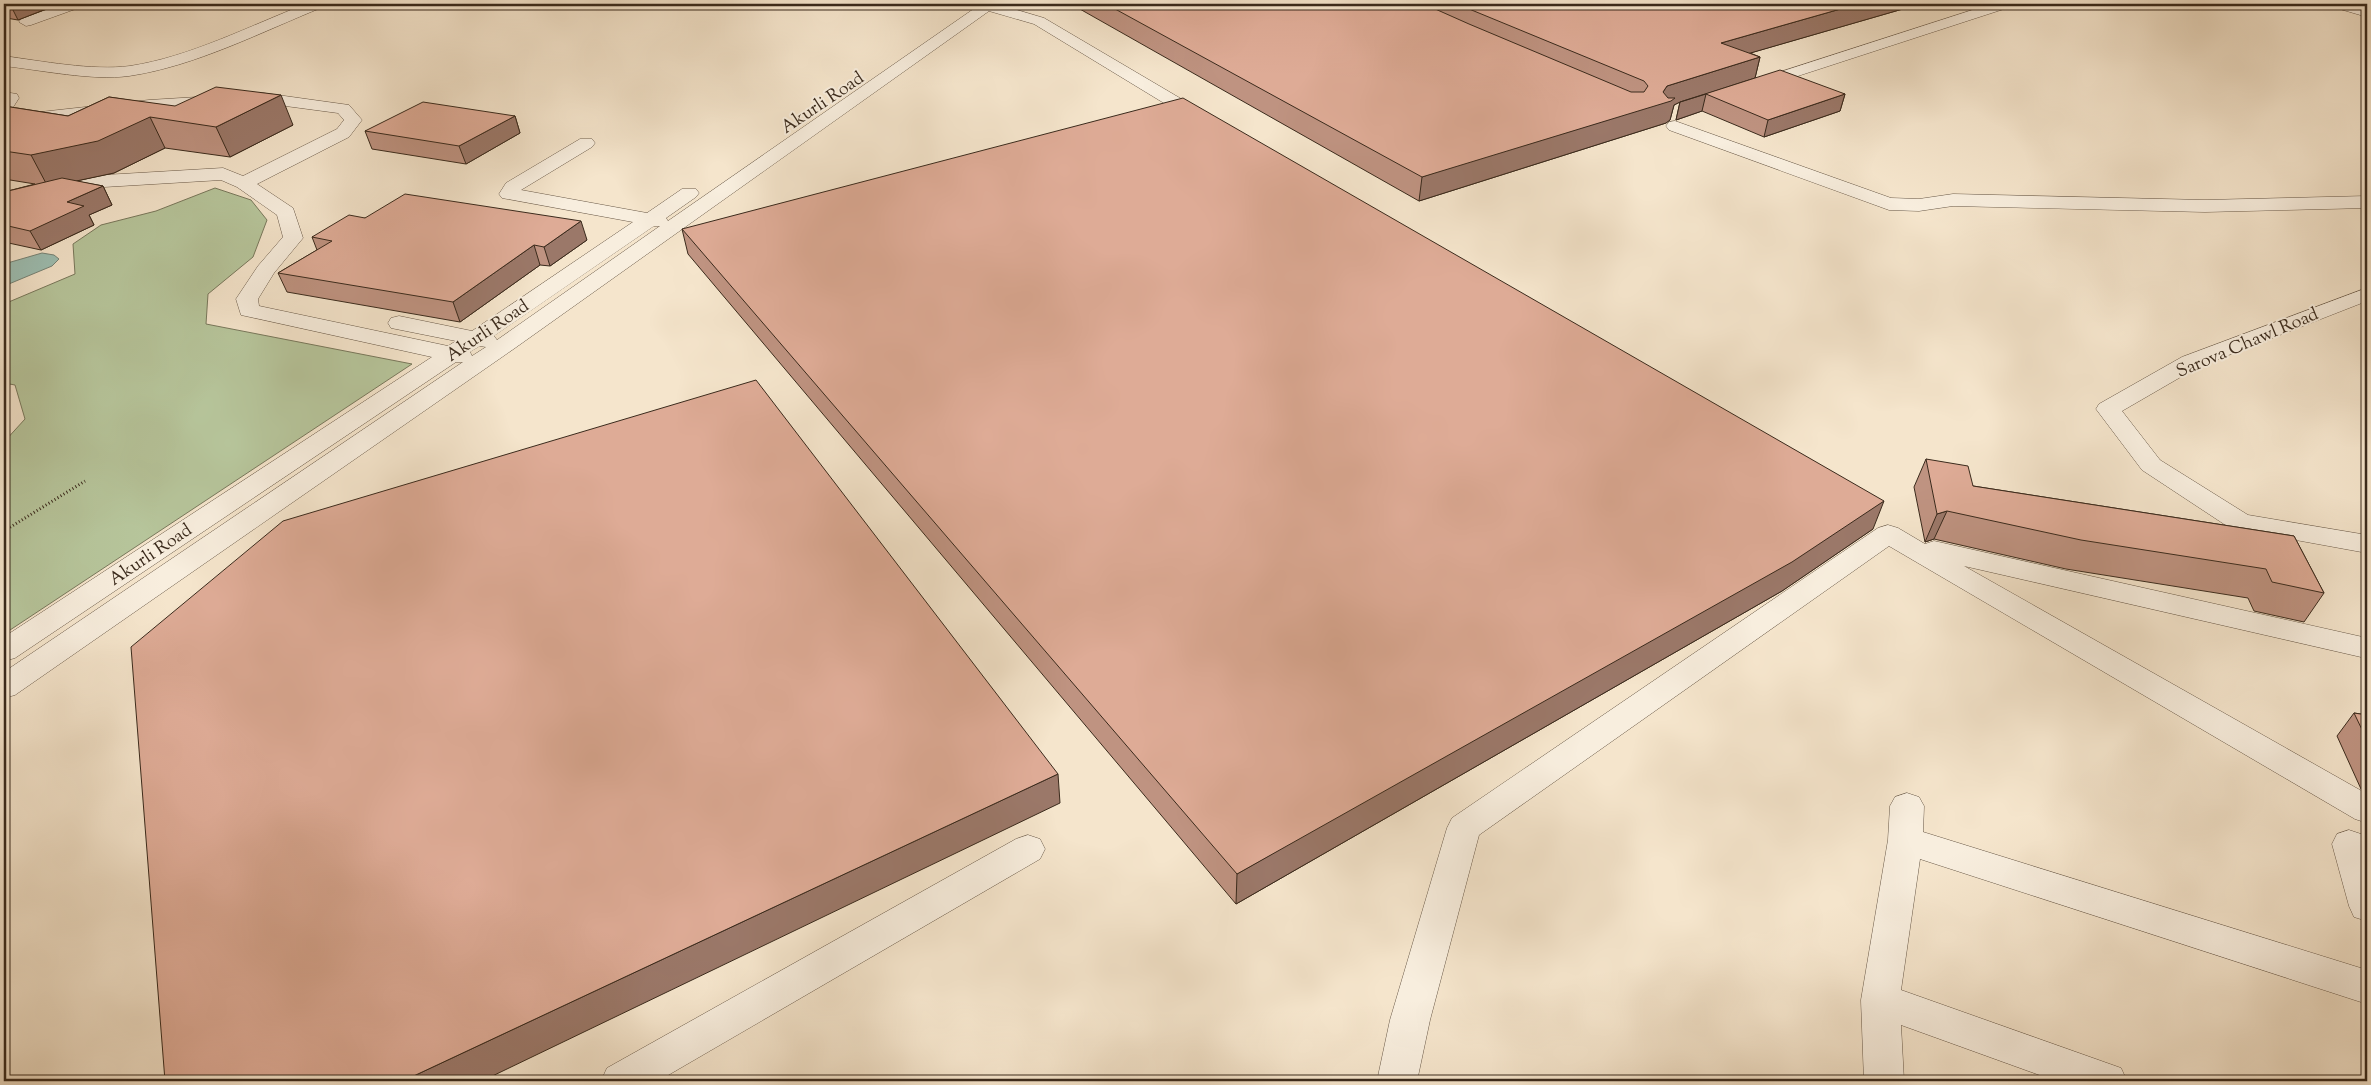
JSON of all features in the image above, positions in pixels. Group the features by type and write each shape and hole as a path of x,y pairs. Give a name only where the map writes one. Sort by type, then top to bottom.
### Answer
{"street":[{"path":"26,22 76,4"},
{"path":"4,61 80,70 128,71 178,60 318,4"},
{"path":"981,4 1045,15 1218,128"},
{"name":"Akurli Road","path":"4,687 247,521 479,349 587,262 840,90 890,66 981,4"},
{"path":"1742,90 2005,4"},
{"path":"2338,4 2367,13"},
{"name":"Akurli Road","path":"479,349 507,344 864,93 890,66"},
{"path":"840,90 864,93"},
{"path":"4,97 11,98 4,108"},
{"path":"4,121 149,105 263,98 343,109 353,120 343,133 244,182"},
{"path":"1674,117 1889,204 1919,205 1953,200 2205,206 2367,202"},
{"path":"793,122 818,125"},
{"path":"586,143 513,187 509,194 677,224"},
{"path":"726,168 752,172"},
{"path":"4,205 104,181 223,174 244,182 286,212 293,238 265,270 247,299 249,310 255,313 452,354 479,349"},
{"path":"587,262 617,266"},
{"name":"Sarova Chawl Road","path":"2367,294 2190,362 2108,409 2150,465 2240,522 2367,544"},
{"path":"247,299 282,299 479,349"},
{"name":"Akurli Road","path":"4,650 452,354"},
{"path":"213,512 247,521"},
{"path":"1397,1081 1410,1020 1464,828 1888,534 2367,810"},
{"path":"1906,544 2361,647"},
{"path":"60,613 93,626"},
{"path":"1884,1081 1880,1000 1906,823 2367,987"},
{"path":"2349,844 2367,906"},
{"path":"621,1081 1028,849"},
{"path":"1880,1000 2108,1081"}],"path":[{"path":"4,531 85,481"}],"green space":[{"path":"215,188 251,200 267,220 253,257 208,294 206,324 412,364 4,634 4,442 25,419 15,385 4,383 4,304 75,274 73,244 101,225 156,211"}],"water":[{"path":"42,253 54,255 59,259 52,266 4,286 4,264"}],"building":[{"path":"1106,4 1424,4 1631,92 1644,92 1648,86 1644,81 1457,4 1858,4 1721,43 1760,57 1667,86 1663,92 1668,98 1675,98 1671,101 1422,177"},
{"path":"1780,70 1845,94 1768,120 1706,94 1680,102"},
{"path":"216,87 281,95 216,127 150,117 98,141 31,155 4,151 4,106 68,116 109,97 175,106"},
{"path":"1183,98 1884,501 1792,562 1237,874 682,229"},
{"path":"423,102 515,116 459,146 365,131"},
{"path":"62,178 103,186 67,202 84,206 30,231 4,225 4,192"},
{"path":"405,194 581,221 544,247 534,245 453,302 278,273 332,241 312,237 349,215 365,218"},
{"path":"756,380 1058,774 403,1081 165,1081 131,647 283,521"},
{"path":"1926,459 1968,466 1973,486 2294,536 2324,593 2272,582 2266,569 2081,540 1947,511 1937,514"},
{"path":"2354,713 2367,715 2367,740"}]}
